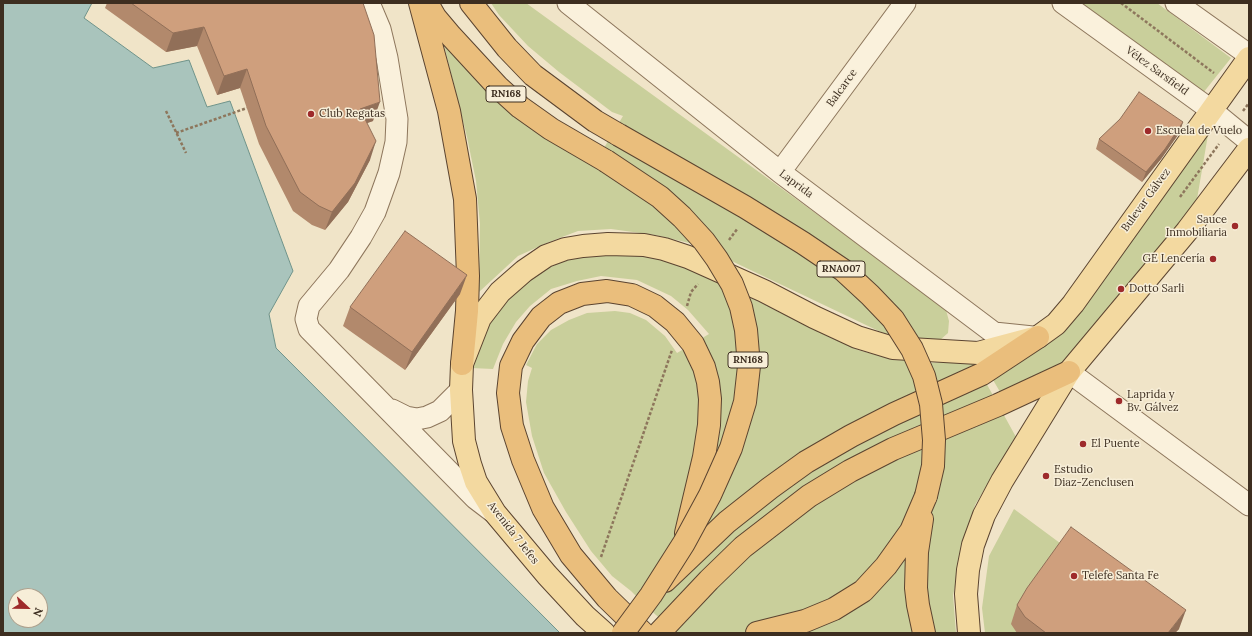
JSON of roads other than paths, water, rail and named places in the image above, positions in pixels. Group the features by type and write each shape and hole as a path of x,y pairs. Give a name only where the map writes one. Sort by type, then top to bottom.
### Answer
{"highway":[{"path":"420,3 449,111 465,199 468,276 467,311 462,364"},
{"name":"RN168","path":"427,3 435,17 451,36 498,87 520,107 551,129 606,161 660,198 682,217 704,241 717,259 732,284 741,308 746,330 749,366 745,402 731,448 710,495 684,544 624,633"},
{"name":"RNA007","path":"471,3 507,48 533,75 594,121 746,207 821,255 843,270 893,319 912,349 924,376 931,404 934,440 933,466 926,496"},
{"path":"643,633 607,598 571,555 557,533 543,508 523,460 512,426 508,393 511,366 523,341 541,317 559,303 582,294 607,291 632,295 655,306 675,322 683,346 704,367 710,399 709,426 704,457 684,544"},
{"path":"651,595 727,522 806,462 870,426 982,374 1038,337"},
{"path":"659,633 709,580 743,547 809,496 850,471 893,449 998,405 1069,372"},
{"path":"757,633 805,621 834,609 863,591 886,566 911,531 926,496"},
{"path":"924,633 918,605 916,572 926,496"}],"main road":[{"name":"Bulevar Gálvez","path":"1038,337 1056,324 1073,304 1249,56"},
{"path":"969,633 966,594 972,545 984,514 1002,481 1069,372 1187,231 1249,149"},
{"name":"Avenida 7 Jefes","path":"604,633 584,616 495,513 476,482 464,441 461,390 462,364 480,318 500,292 524,271 546,256 565,249 608,244 644,245 688,256 764,291 857,337 893,348 978,353 1038,337"}],"street":[{"path":"369,3 380,29 387,58 396,119 396,142 389,173 375,212 361,237 339,270 309,306 306,319 309,329 475,498 495,513"},
{"name":"Laprida","path":"568,3 780,172 994,333 1038,337"},
{"name":"Balcarce","path":"780,172 905,3"},
{"name":"Vélez Sarsfield","path":"1063,3 1211,110 1231,128 1249,141"},
{"path":"1176,3 1249,56"},
{"path":"1069,372 1249,504"},
{"path":"386,407 406,417 416,419 427,417 440,411 461,390"}],"water":[{"path":"3,3 92,3 84,18 153,68 189,60 207,107 230,101 293,271 269,314 276,348 560,633 3,633"}],"place":[{"name":"Club Regatas","path":"311,114"},
{"name":"Escuela de Vuelo","path":"1148,131"},
{"name":"Sauce Inmobiliaria","path":"1235,226"},
{"name":"GE Lencería","path":"1213,259"},
{"name":"Dotto Sarli","path":"1121,289"},
{"name":"Laprida y Bv. Gálvez","path":"1119,401"},
{"name":"El Puente","path":"1083,444"},
{"name":"Estudio Diaz-Zenclusen","path":"1046,476"},
{"name":"Telefe Santa Fe","path":"1074,576"}]}
